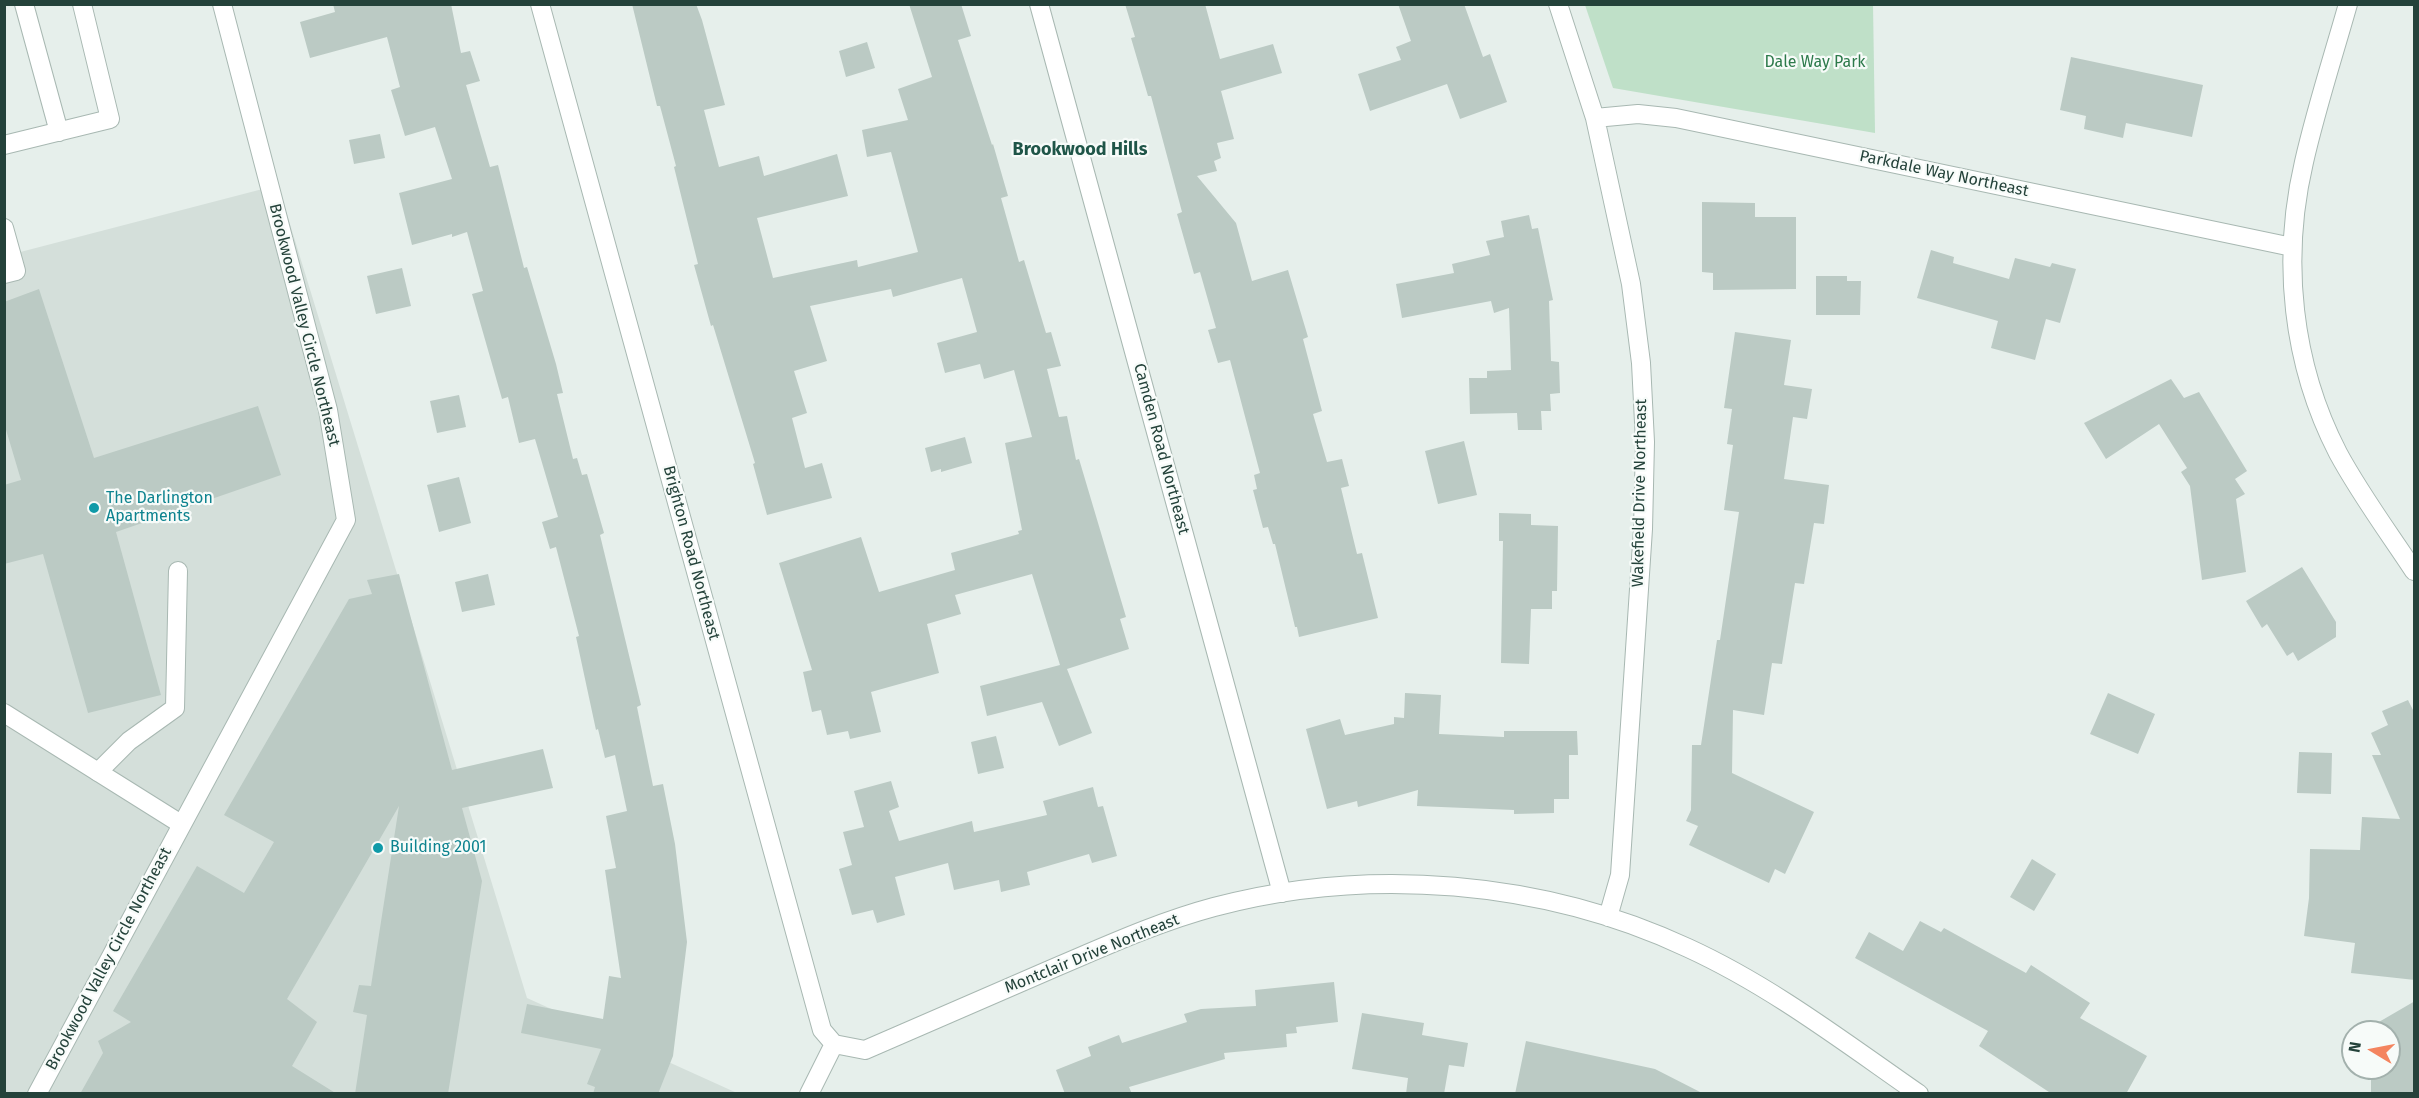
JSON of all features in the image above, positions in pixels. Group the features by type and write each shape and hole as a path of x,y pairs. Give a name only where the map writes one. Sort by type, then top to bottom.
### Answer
{"street":[{"path":"24,4 59,132"},
{"path":"4,145 110,119 82,4"},
{"name":"Brookwood Valley Circle Northeast","path":"37,1094 346,520 328,410 222,4"},
{"name":"Brighton Road Northeast","path":"540,4 822,1030 834,1044"},
{"name":"Camden Road Northeast","path":"1040,4 1282,893"},
{"name":"Wakefield Drive Northeast","path":"1558,4 1595,118 1631,284 1641,363 1645,442 1643,529 1620,875 1608,917"},
{"path":"2348,4 2303,163 2292,248 2293,297 2301,353 2318,408 2338,453 2415,571"},
{"name":"Parkdale Way Northeast","path":"1595,118 1638,114 1676,118 2292,248"},
{"path":"4,228 16,271 4,274"},
{"path":"98,772 129,741 175,708 178,571"},
{"path":"4,713 181,824"},
{"name":"Montclair Drive Northeast","path":"834,1044 865,1050 1145,929 1214,907 1282,893 1370,885 1451,886 1529,897 1608,917 1687,947 1762,987 1919,1094"},
{"path":"809,1094 834,1044"}],"shaded area":[{"path":"278,185 527,998 737,1093 5,1094 5,256"}],"green space":[{"name":"Dale Way Park","path":"1585,5 1873,5 1875,133 1613,88"}],"building":[{"path":"333,4 451,4 461,53 470,51 480,81 466,85 490,167 498,165 524,268 527,267 556,364 563,393 557,394 573,459 577,458 582,475 587,474 604,533 600,535 641,705 637,707 653,786 663,784 675,844 687,942 673,1056 658,1094 593,1094 595,1087 587,1084 601,1049 521,1033 527,1004 603,1019 609,976 621,978 605,870 616,868 606,816 627,811 615,755 605,758 598,729 596,730 576,637 579,636 556,547 550,549 542,522 558,517 535,439 519,443 508,397 502,399 472,294 483,291 467,232 412,245 399,193 452,179 435,127 405,136 391,90 400,87 387,37 310,58 300,22 335,12"},
{"path":"632,4 696,4 725,105 704,110 719,167 759,156 764,176 837,154 848,196 757,218 773,278 857,260 858,267 918,252 891,152 867,157 862,130 908,120 898,89 932,77 909,4 961,4 971,36 958,40 1008,196 1001,198 1019,262 1024,260 1046,333 1051,332 1061,366 1047,369 1059,417 1067,416 1076,460 1079,459 1126,617 1120,619 1129,649 1067,669 1092,733 1059,746 1042,702 987,716 980,686 1060,665 1032,574 955,595 961,614 927,624 939,673 871,692 881,732 850,739 848,731 827,735 821,710 812,712 803,672 812,670 779,563 861,537 879,592 955,570 951,553 1019,534 1018,531 1022,530 1005,443 1032,437 1014,370 984,379 980,364 945,373 937,343 977,332 962,278 893,297 891,289 810,306 827,361 794,371 807,413 792,418 805,468 822,463 832,498 767,515 753,464 755,463 694,265 698,264 674,167 676,166 660,106 657,106"},
{"path":"1125,4 1205,4 1220,59 1273,44 1282,73 1221,91 1234,139 1217,143 1221,158 1214,161 1217,171 1197,176 1236,223 1252,281 1288,270 1308,337 1303,339 1322,411 1313,414 1327,462 1342,459 1349,486 1341,488 1357,554 1362,553 1378,618 1299,637 1275,544 1273,544 1268,527 1263,528 1253,490 1257,489 1254,475 1260,473 1230,360 1218,363 1208,330 1216,328 1200,272 1194,274 1177,214 1182,212 1151,96 1148,96 1131,38 1135,37"},
{"path":"1398,4 1464,4 1483,57 1490,54 1507,102 1460,119 1447,84 1370,111 1358,74 1401,60 1396,47 1411,41"},
{"path":"867,42 875,68 846,77 839,51"},
{"path":"2071,57 2203,85 2192,137 2126,123 2123,138 2084,129 2086,116 2060,110"},
{"path":"380,134 385,158 354,164 349,140"},
{"path":"1702,202 1755,203 1755,217 1796,217 1796,289 1713,290 1713,273 1702,272"},
{"path":"1529,215 1532,229 1538,228 1553,300 1549,301 1551,361 1559,362 1560,393 1550,394 1551,411 1541,411 1542,430 1518,430 1517,413 1470,414 1469,378 1487,378 1487,371 1511,370 1509,308 1494,313 1491,301 1402,318 1396,284 1454,273 1452,264 1490,255 1486,241 1504,237 1501,221"},
{"path":"1931,250 1954,257 1953,263 2009,279 2015,258 2050,267 2052,263 2076,269 2060,323 2046,319 2035,360 1991,348 1998,321 1917,298"},
{"path":"402,268 411,306 376,314 367,276"},
{"path":"1816,276 1847,276 1847,281 1861,281 1860,315 1816,315"},
{"name":"The Darlington Apartments","path":"39,289 94,458 258,406 281,475 116,532 161,695 88,713 43,554 4,564 4,485 21,480 4,423 4,302"},
{"path":"1735,332 1791,340 1784,385 1812,389 1807,419 1793,417 1784,479 1829,485 1824,524 1814,523 1804,584 1795,583 1782,664 1772,663 1764,715 1733,710 1732,773 1814,812 1785,874 1775,869 1769,883 1689,845 1698,826 1686,821 1691,810 1692,745 1701,745 1717,640 1720,640 1739,512 1724,510 1733,445 1727,444 1732,409 1724,408"},
{"path":"2171,379 2184,398 2199,392 2247,471 2235,479 2245,494 2236,499 2246,572 2202,580 2190,486 2181,472 2187,468 2159,424 2106,459 2084,423"},
{"path":"459,395 466,427 437,433 430,401"},
{"path":"965,437 972,463 941,472 941,469 931,472 925,448"},
{"path":"1464,441 1477,495 1438,504 1425,451"},
{"path":"459,477 471,523 439,532 427,485"},
{"path":"1499,513 1531,514 1531,525 1558,526 1557,591 1552,591 1552,609 1531,609 1529,664 1501,663 1503,541 1499,541"},
{"path":"2302,567 2336,622 2336,637 2298,661 2293,652 2287,656 2267,624 2262,628 2246,601"},
{"path":"399,574 452,770 543,749 553,788 462,808 482,881 448,1094 355,1094 367,1015 353,1012 359,985 371,986 399,806 287,999 317,1022 292,1066 337,1094 80,1094 103,1053 98,1041 131,1022 113,1011 197,866 244,893 274,842 224,815 349,599 372,594 367,580"},
{"path":"488,574 495,605 462,612 455,582"},
{"path":"1405,693 1441,695 1439,734 1504,737 1504,731 1577,731 1578,755 1569,755 1569,799 1554,799 1554,813 1514,814 1514,810 1417,806 1418,790 1358,807 1357,801 1327,809 1306,729 1340,719 1345,735 1394,724 1394,717 1404,718"},
{"path":"2108,693 2155,714 2138,754 2090,734"},
{"path":"2408,700 2415,714 2415,980 2351,973 2355,943 2304,936 2309,898 2310,849 2360,850 2362,817 2400,819 2372,755 2381,755 2371,733 2388,725 2382,711"},
{"path":"996,736 1004,768 978,774 971,742"},
{"path":"2299,752 2332,753 2331,794 2297,793"},
{"path":"891,781 899,807 889,811 899,841 972,821 974,832 1047,815 1043,801 1093,787 1098,807 1103,806 1117,856 1092,863 1089,854 1027,872 1030,885 1001,892 999,880 954,890 948,863 895,877 905,915 877,923 873,910 852,915 839,869 852,865 843,832 864,827 854,791"},
{"path":"2032,859 2056,874 2034,911 2010,897"},
{"path":"1920,921 1941,932 1944,928 2026,973 2031,965 2090,1003 2080,1018 2147,1056 2126,1094 2052,1094 1979,1046 1988,1031 1855,958 1869,932 1903,951"},
{"path":"1334,982 1338,1022 1296,1027 1297,1033 1286,1034 1287,1047 1224,1053 1225,1059 1129,1087 1132,1094 1065,1094 1056,1070 1091,1056 1088,1047 1119,1035 1122,1043 1187,1022 1184,1014 1201,1009 1256,1006 1255,990"},
{"path":"2415,1001 2415,1094 2371,1094 2371,1080 2401,1080 2401,1020 2382,1020"},
{"path":"1362,1013 1424,1023 1422,1035 1468,1043 1464,1067 1449,1065 1444,1094 1406,1094 1408,1078 1352,1069"},
{"path":"1526,1041 1655,1069 1704,1094 1515,1094"}],"place":[{"name":"The Darlington Apartments","path":"94,508"},
{"name":"Building 2001","path":"378,848"}],"district":[{"name":"Brookwood Hills","path":"1080,150"}]}
